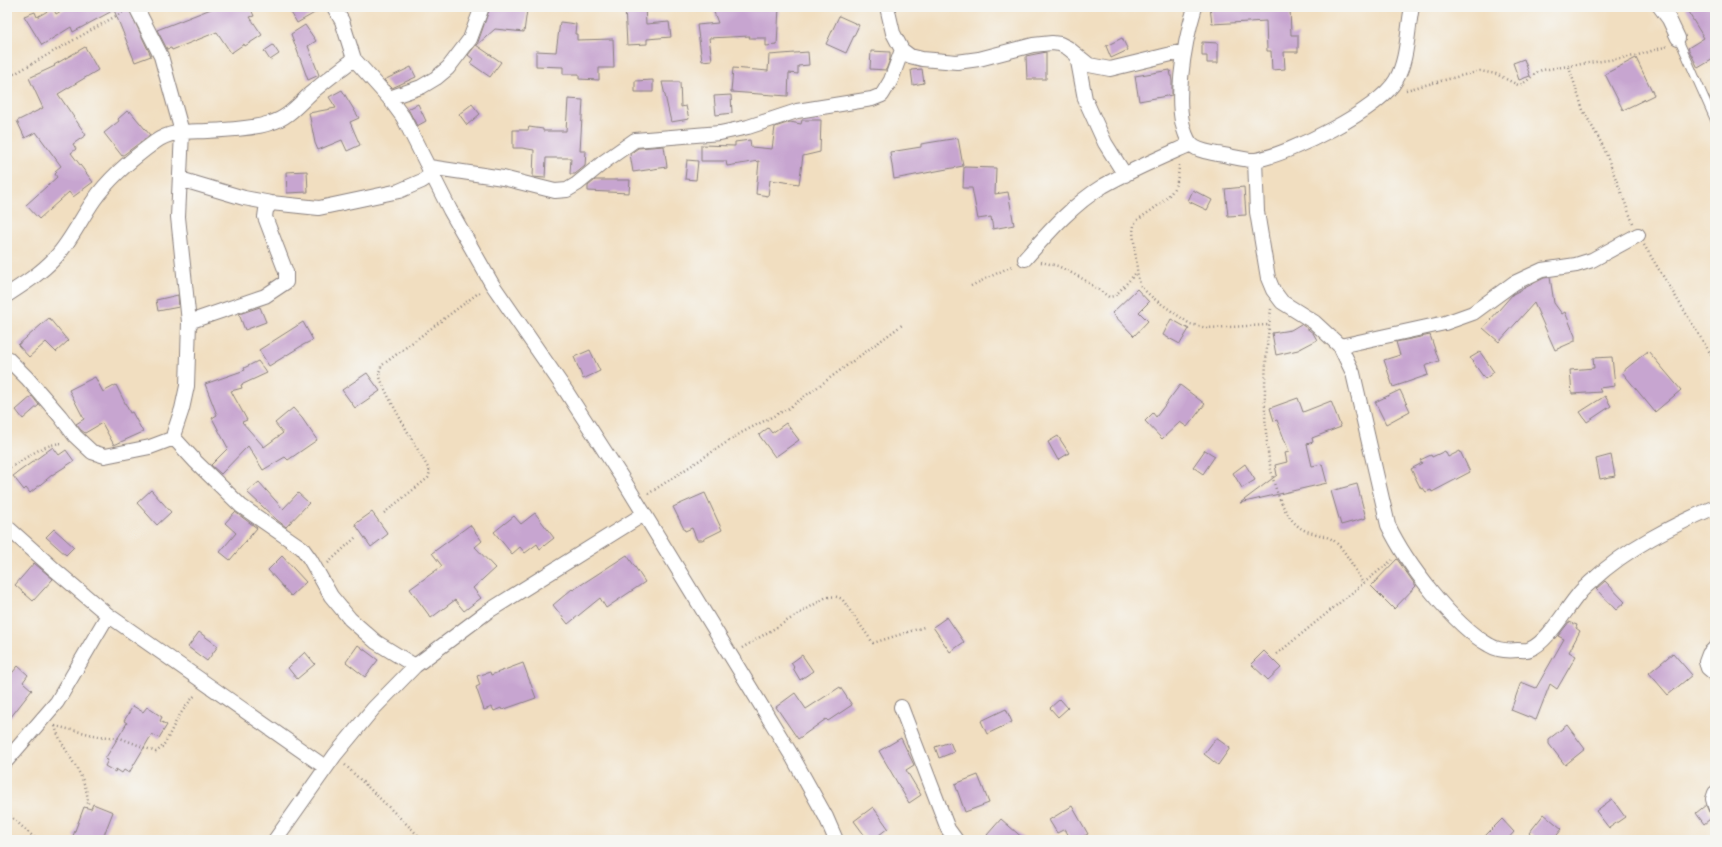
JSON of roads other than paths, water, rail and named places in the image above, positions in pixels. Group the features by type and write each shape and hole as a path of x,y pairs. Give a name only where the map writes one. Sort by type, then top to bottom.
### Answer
{"street":[{"path":"334,7 342,21 354,59 389,98 403,117 450,210 492,284 566,391 637,501 686,584 731,654 792,756 826,817 836,840"},
{"path":"389,98 421,87 436,78 448,68 470,39 482,7"},
{"path":"888,7 893,33 902,50 910,56 922,59 957,62 979,60 1033,45 1052,43 1060,44 1068,48 1089,65 1110,69 1184,52"},
{"path":"1186,146 1180,92 1184,52 1195,7"},
{"path":"1025,259 1054,227 1076,206 1103,186 1186,146 1204,152 1255,160 1285,151 1322,134 1369,107 1384,95 1396,81 1403,64 1412,7"},
{"path":"1660,7 1670,19 1679,40"},
{"path":"131,9 161,56 182,132 178,217 189,322 187,386 182,409 174,433 174,438 241,506 302,548 331,596 350,619 376,642 415,666"},
{"path":"431,171 502,178 555,191 567,190 635,140 720,134 748,127 797,111 872,99 882,96 891,80 902,50"},
{"path":"1077,56 1085,99 1105,143 1125,175"},
{"path":"7,295 44,269 56,258 71,238 94,200 125,166 156,141 166,135 182,132 228,129 269,124 278,121 288,115 312,92 354,59"},
{"path":"1255,160 1257,212 1268,278 1273,290 1282,302 1320,326 1340,346 1353,373 1388,525 1395,540 1424,582 1456,619 1474,634 1490,646 1508,651 1528,650 1532,648 1549,633 1579,593 1607,568 1642,544 1715,507"},
{"path":"180,179 244,198 271,203 319,208 399,191 422,181 431,171"},
{"path":"189,322 265,296 286,282 286,272 265,217 266,210 271,203"},
{"path":"1340,346 1445,323 1473,313 1514,283 1542,270 1576,265 1592,260 1638,235"},
{"path":"7,358 32,383 82,444 92,452 105,456 150,447 174,438"},
{"path":"275,840 334,754 373,709 415,666 487,612 644,514"},
{"path":"7,527 108,615 325,767"},
{"path":"7,760 57,702 108,615"},
{"path":"1715,648 1709,654 1706,662 1708,668 1715,674"},
{"path":"901,707 948,829 956,840"},
{"path":"1715,793 1713,799 1715,806"}],"lane":[{"path":"1679,40 1715,121"}]}
